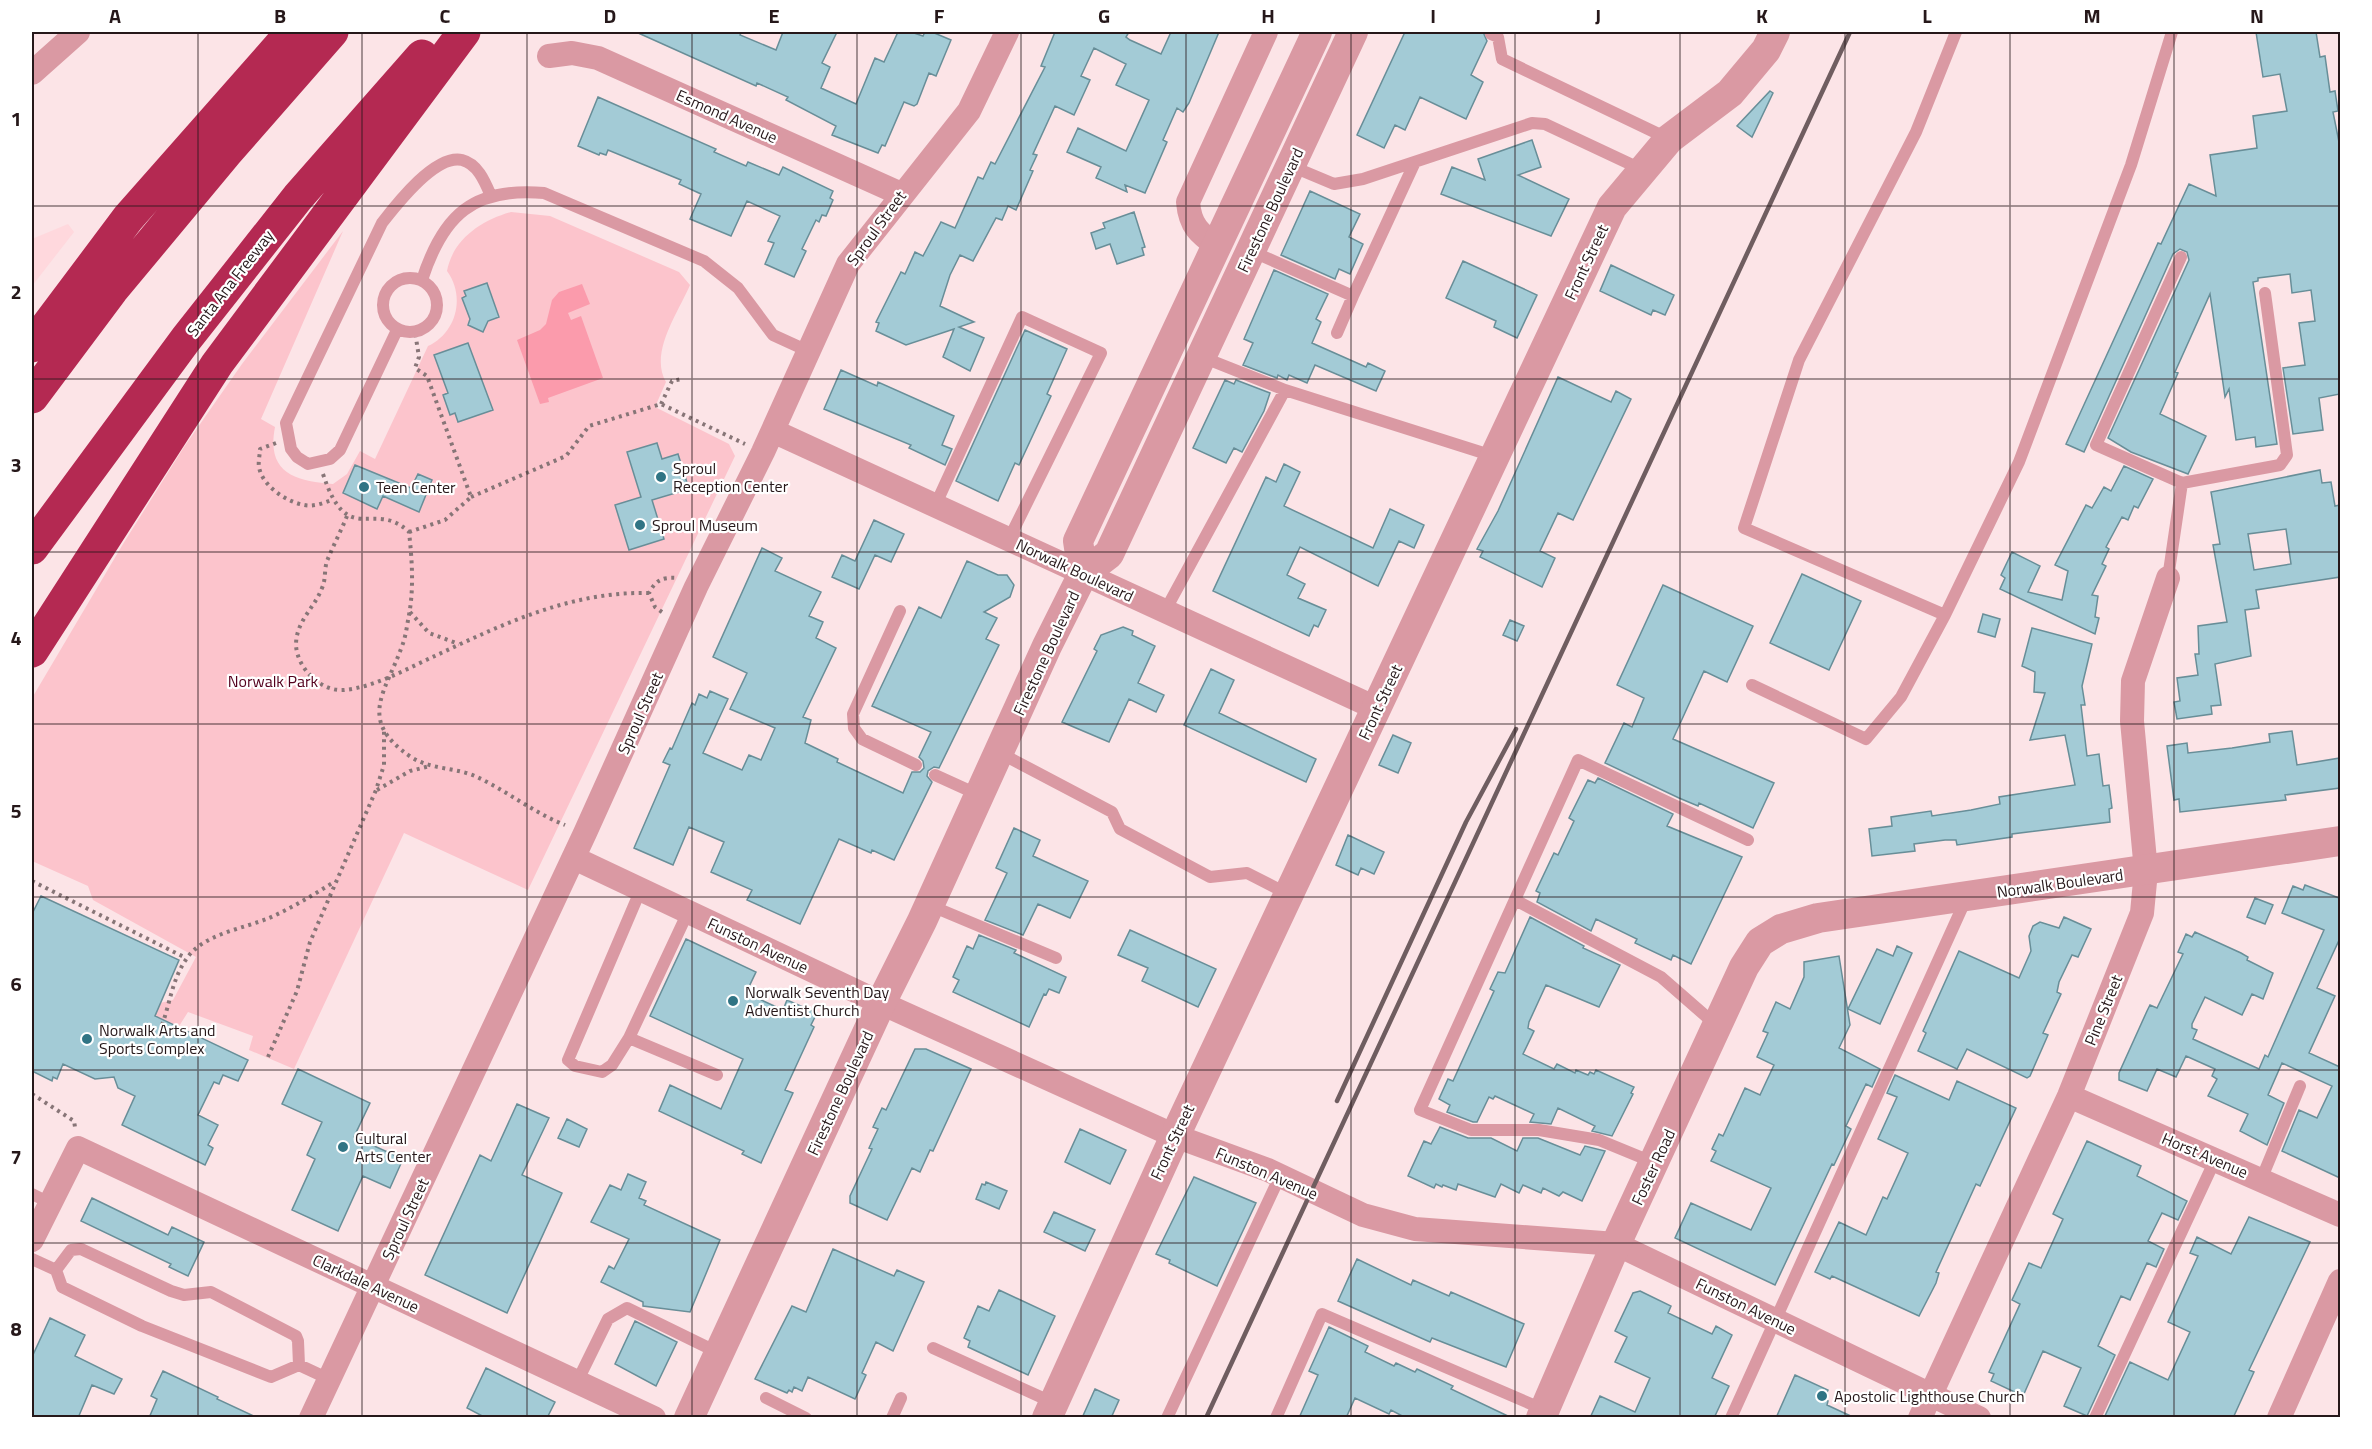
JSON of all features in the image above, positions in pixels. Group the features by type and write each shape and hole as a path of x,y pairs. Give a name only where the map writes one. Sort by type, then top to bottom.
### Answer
{"highway":[{"path":"32,346 128,218 292,32"},
{"path":"32,397 119,281 332,32"},
{"name":"Santa Ana Freeway","path":"32,548 186,339 298,197 444,32"},
{"path":"32,651 217,363 464,32"}],"street":[{"path":"32,72 78,32"},
{"name":"Sproul Street","path":"311,1418 574,858 696,587 773,431 848,264 901,194 969,111 1007,32"},
{"path":"1218,247 1196,231 1189,219 1188,202 1266,32"},
{"name":"Firestone Boulevard","path":"1083,574 1078,541 1317,32"},
{"name":"Firestone Boulevard","path":"689,1418 1083,574 1109,554 1353,32"},
{"name":"Front Street","path":"1050,1410 1288,894 1378,709 1612,207 1669,139 1730,93 1766,51 1775,32"},
{"name":"Esmond Avenue","path":"549,56 572,53 598,58 901,194"},
{"name":"Norwalk Boulevard","path":"773,431 1378,709"},
{"name":"Pine Street","path":"1920,1418 2068,1096 2142,913 2146,871 2132,721 2133,681 2168,578"},
{"name":"Norwalk Boulevard","path":"1781,929 1818,918 2340,841"},
{"name":"Funston Avenue","path":"574,858 881,1003 1175,1136 1280,1176 1363,1215 1415,1229 1616,1244 1979,1418"},
{"name":"Foster Road","path":"1543,1414 1616,1244 1744,967 1760,942 1781,929"},
{"name":"Horst Avenue","path":"2068,1096 2340,1215"},
{"path":"32,1240 41,1199 78,1148"},
{"name":"Clarkdale Avenue","path":"78,1148 578,1380 654,1418"},
{"path":"2279,1418 2340,1281"}],"lane":[{"path":"1946,615 1744,528 1799,360 1916,132 1956,32"},
{"path":"1752,685 1866,739 1901,697 1946,615 2019,462 2131,165 2172,32"},
{"path":"1491,34 1497,38 1502,58 1669,139"},
{"path":"1291,166 1334,184 1363,179 1532,123 1545,124 1643,170"},
{"path":"397,330 340,450 320,463 308,464 297,458 288,438 288,420 382,223 403,196 440,165 460,159 482,176 491,196"},
{"path":"1337,333 1415,162"},
{"path":"422,280 432,250 461,211 481,198 525,192 544,193 704,261 719,270 738,288 773,334 808,351"},
{"path":"1251,251 1353,296"},
{"path":"2181,257 2096,445 2182,483 2280,465 2287,455 2265,293"},
{"path":"415,278 422,280 433,291 436,299 436,313 423,329 415,332 397,330 385,318 382,304 384,295 399,280 415,278"},
{"path":"935,506 1022,317 1101,353 1009,539"},
{"path":"1202,357 1285,390 1494,457"},
{"path":"1165,611 1285,390"},
{"path":"2168,578 2182,483"},
{"path":"900,611 853,714 854,729 862,739 916,765"},
{"path":"999,752 1112,812 1120,829 1209,877 1247,873 1288,894"},
{"path":"1655,1163 1599,1140 1539,1130 1472,1130 1420,1110 1578,760 1748,840"},
{"path":"935,775 980,795"},
{"path":"641,889 568,1060 575,1066 603,1072 612,1065 629,1038 688,912"},
{"path":"1731,1418 1968,895"},
{"path":"1515,900 1661,977 1717,1026"},
{"path":"929,905 1056,958"},
{"path":"629,1038 717,1076"},
{"path":"2261,1180 2300,1086"},
{"path":"2095,1418 2215,1160"},
{"path":"1167,1418 1280,1176"},
{"path":"56,1270 71,1250 81,1249 171,1291 184,1295 211,1292 296,1336 299,1365"},
{"path":"32,1259 56,1270 62,1287 142,1326 271,1377 299,1365 329,1378"},
{"path":"578,1380 608,1319 627,1308 719,1353"},
{"path":"1275,1418 1322,1314 1543,1414"},
{"path":"933,1347 1050,1410"},
{"path":"766,1398 806,1418"},
{"path":"892,1418 901,1398"}],"path":[{"path":"415,332 419,357 415,368 427,376 471,497"},
{"path":"661,404 672,381 682,379"},
{"path":"409,532 446,520 471,497 566,456 588,426 661,404 746,444"},
{"path":"288,438 260,448 259,467 264,479 274,490 304,505 318,505 332,500"},
{"path":"268,1057 297,991 310,942 334,882 376,790 384,765 384,730 379,715 380,696 402,645 410,612 412,565 409,532 400,523 390,520 367,521 347,516 332,500 320,463"},
{"path":"347,516 326,563 324,586 312,608 300,621 296,645 300,662 314,679 333,690 345,690 387,678 521,616 595,595 616,592 649,593"},
{"path":"410,612 429,633 460,644"},
{"path":"384,730 412,757 430,766 475,776 560,823 585,833"},
{"path":"376,790 410,771 430,766"},
{"path":"32,881 186,958"},
{"path":"162,1025 169,1006 169,992 186,958 204,943 269,918 334,882"},
{"path":"32,1095 74,1121 78,1148"}],"shaded area":[{"path":"68,224 74,232 32,286 32,239"},
{"path":"582,284 590,304 568,313 571,320 581,316 603,378 548,398 549,402 540,404 517,340 540,330 546,324 552,300 559,292"}],"green space":[{"name":"Norwalk Park","path":"511,212 550,216 679,272 690,285 663,346 662,371 666,382 655,407 729,444 735,456 528,890 404,833 294,1069 249,1050 253,1036 188,1012 176,1031 150,1020 160,1003 173,1000 196,957 93,900 88,886 32,861 32,698 123,544 184,447 242,364 343,231 261,419 275,427 273,443 275,455 286,472 307,480 333,484 347,474 360,451 375,459 428,346 438,340 451,323 457,303 453,281 447,271 455,249 470,232 490,220"}],"building":[{"path":"636,32 742,32 740,35 776,50 783,32 837,32 822,63 830,67 821,88 856,104 875,58 884,62 898,32 911,32 923,36 925,32 932,32 951,40 936,76 929,73 917,104 914,106 904,102 885,146 882,145 878,153 832,135 836,126 786,100 788,97 757,83 756,86"},
{"path":"1055,32 1129,32 1126,37 1130,40 1161,54 1171,32 1219,32 1189,103 1183,112 1177,108 1163,140 1167,142 1145,193 1125,185 1127,192 1096,178 1101,167 1067,152 1078,128 1126,151 1149,100 1116,85 1126,64 1094,48 1081,76 1090,80 1074,115 1055,106 1033,154 1037,155 1030,170 1033,171 1016,210 1008,206 1002,220 996,218 973,261 960,255 950,275 940,306 974,322 959,327 984,338 970,371 943,357 954,329 906,345 876,331 879,323 876,322 901,272 905,274 915,252 923,256 941,222 955,228 978,177 983,179 991,162 995,164 1045,67 1041,66"},
{"path":"1405,32 1483,32 1487,41 1471,75 1483,82 1466,119 1420,97 1405,130 1395,125 1384,148 1357,135"},
{"path":"2256,32 2316,32 2320,57 2325,56 2330,92 2335,91 2338,111 2333,112 2340,147 2340,394 2319,398 2323,430 2293,434 2283,368 2305,365 2299,323 2315,321 2311,290 2292,293 2290,274 2258,278 2258,281 2253,282 2277,444 2256,447 2255,437 2236,440 2229,389 2225,397 2210,294 2175,372 2178,373 2160,414 2206,436 2188,474 2131,452 2108,438 2189,260 2187,252 2180,249 2173,254 2084,452 2066,444 2158,243 2161,244 2189,184 2216,196 2210,155 2257,148 2253,116 2287,111 2280,74 2263,77"},
{"path":"1770,91 1773,93 1752,137 1737,126"},
{"path":"598,97 716,149 714,152 746,166 748,162 779,175 783,167 833,191 830,198 833,200 826,216 822,215 819,222 816,220 802,249 806,251 794,277 765,264 774,243 768,241 780,216 747,201 731,236 690,219 701,194 679,184 681,180 608,150 606,155 600,153 599,155 578,146"},
{"path":"1532,140 1541,167 1518,175 1569,199 1551,236 1441,194 1452,167 1485,180 1478,159"},
{"path":"1310,191 1360,214 1349,237 1363,244 1350,274 1339,269 1335,279 1281,255"},
{"path":"1134,212 1145,247 1142,248 1144,255 1117,264 1110,244 1096,249 1091,233 1105,228 1103,223"},
{"path":"1463,261 1537,295 1517,338 1494,327 1496,321 1446,298"},
{"path":"1611,265 1674,295 1665,315 1653,310 1651,315 1600,291"},
{"path":"1274,270 1328,294 1316,319 1321,322 1312,343 1366,367 1368,363 1385,371 1376,391 1315,365 1307,383 1289,375 1287,380 1278,375 1277,378 1243,365 1253,343 1244,339"},
{"path":"487,283 499,317 488,321 483,332 468,325 470,319 462,298 466,296 464,291"},
{"path":"1025,330 1067,349 1047,394 1051,396 1019,465 1015,463 998,501 956,481"},
{"path":"468,343 493,410 458,422 455,413 450,415 443,395 448,393 434,355"},
{"path":"841,370 877,386 878,382 954,416 942,445 952,449 945,465 909,448 911,445 824,409"},
{"path":"1558,377 1611,402 1616,391 1631,399 1573,520 1558,513 1540,551 1555,558 1542,587 1480,557 1483,551 1477,549 1498,511"},
{"path":"1225,380 1234,384 1236,380 1270,393 1264,411 1242,452 1234,448 1226,463 1193,448"},
{"path":"657,443 662,459 678,454 689,489 652,500 664,539 629,550 615,505 641,497 627,452"},
{"path":"1284,464 1300,472 1284,506 1373,548 1390,509 1424,525 1414,548 1399,541 1378,586 1300,547 1287,575 1305,584 1298,598 1326,610 1318,627 1314,625 1309,636 1213,591 1266,477 1276,482"},
{"path":"355,465 411,488 418,474 432,480 419,512 383,496 377,509 343,493"},
{"path":"2124,466 2153,479 2138,508 2134,506 2128,520 2122,517 2106,547 2109,549 2102,564 2106,566 2092,595 2098,596 2095,617 2099,618 2095,634 2000,589 2005,578 2001,575 2012,552 2040,566 2028,592 2062,600 2068,571 2055,565 2086,505 2092,508 2104,487 2111,491"},
{"path":"2320,470 2322,483 2331,482 2335,506 2340,505 2340,577 2256,590 2259,608 2245,610 2251,656 2215,664 2221,705 2211,706 2212,714 2177,719 2174,702 2180,701 2177,678 2198,675 2195,654 2199,654 2198,626 2227,622 2213,545 2220,544 2211,492","holes":["2286,529 2291,564 2254,570 2248,534"]},
{"path":"874,520 904,534 891,562 875,555 859,589 832,577 842,555 855,561"},
{"path":"762,548 782,558 775,571 821,592 809,616 823,622 816,638 836,648 803,717 811,720 805,743 838,759 837,762 903,793 912,772 920,772 924,768 923,761 919,757 931,732 872,706 919,607 941,618 967,561 998,575 1007,575 1014,585 1010,597 984,612 997,618 986,639 999,645 939,768 934,767 928,771 927,776 932,782 894,860 839,839 800,924 747,900 752,890 711,872 724,842 689,827 673,865 634,848 670,765 663,762 670,748 672,749 692,703 695,705 699,694 707,698 710,691 728,699 703,753 742,770 749,755 761,760 775,728 730,709 747,673 713,657"},
{"path":"1802,574 1861,601 1829,670 1770,643"},
{"path":"1663,585 1753,626 1727,682 1704,671 1673,739 1774,783 1753,828 1699,803 1698,806 1679,798 1605,763 1624,723 1632,727 1644,698 1617,685"},
{"path":"1983,614 2000,619 1995,637 1978,632"},
{"path":"1510,620 1524,626 1517,641 1503,635"},
{"path":"1123,627 1133,631 1132,635 1155,646 1138,683 1164,695 1156,712 1129,699 1109,742 1062,722 1097,651 1094,649 1101,635"},
{"path":"2032,628 2092,644 2082,686 2085,705 2081,705 2087,756 2099,754 2103,786 2109,785 2112,808 2109,809 2110,822 2012,834 2012,837 1957,845 1956,840 1914,844 1915,851 1872,856 1869,829 1892,826 1891,817 1931,811 1932,816 1971,810 2000,804 1999,797 2075,785 2065,735 2030,740 2045,693 2034,692 2035,672 2022,666"},
{"path":"1211,669 1234,680 1219,713 1316,759 1306,782 1184,725"},
{"path":"2292,731 2297,765 2340,758 2340,788 2285,795 2286,800 2180,812 2179,799 2174,800 2167,746 2187,743 2188,753 2232,748 2270,742 2269,734"},
{"path":"1393,735 1411,743 1398,773 1379,765"},
{"path":"1598,778 1673,814 1667,826 1742,857 1691,964 1673,955 1671,960 1635,943 1637,939 1596,919 1591,931 1537,902 1540,893 1536,891 1554,853 1558,855 1574,821 1569,818 1588,780 1595,783"},
{"path":"1014,828 1040,840 1033,856 1088,881 1070,918 1038,904 1023,935 985,920 1007,873 996,868"},
{"path":"1348,835 1384,852 1374,874 1361,868 1358,875 1336,865"},
{"path":"2305,885 2339,898 2340,895 2340,938 2317,988 2335,996 2309,1053 2340,1067 2340,1178 2282,1151 2299,1110 2317,1118 2332,1086 2282,1063 2268,1095 2284,1103 2267,1145 2240,1131 2248,1114 2208,1096 2217,1079 2212,1076 2215,1069 2186,1056 2176,1077 2157,1069 2147,1091 2119,1080 2119,1073 2150,1005 2157,1008 2183,954 2178,952 2186,934 2192,937 2195,932 2241,953 2248,957 2247,960 2273,973 2263,999 2252,994 2242,1015 2205,997 2192,1024 2192,1028 2197,1030 2193,1039 2259,1069 2265,1055 2268,1057 2324,930 2282,913 2293,886 2303,890"},
{"name":"Norwalk Arts and Sports Complex","path":"41,896 179,960 155,1016 248,1060 238,1081 223,1075 219,1084 214,1082 198,1115 218,1125 208,1145 213,1148 205,1165 122,1125 135,1096 118,1088 114,1077 95,1079 63,1064 57,1079 53,1077 52,1081 32,1071 32,914"},
{"path":"2255,898 2273,905 2265,924 2247,917"},
{"path":"1530,917 1584,946 1583,948 1620,965 1599,1007 1546,985 1529,1022 1528,1028 1534,1031 1523,1054 1554,1069 1557,1064 1575,1073 1576,1070 1588,1075 1590,1072 1594,1074 1596,1070 1634,1087 1631,1093 1633,1094 1612,1136 1592,1131 1595,1126 1558,1108 1551,1124 1530,1122 1534,1114 1495,1096 1493,1099 1489,1097 1477,1122 1473,1122 1447,1112 1450,1105 1439,1099 1448,1079 1453,1081 1494,991 1490,989 1498,972 1505,973"},
{"path":"2064,917 2091,929 2078,957 2072,955 2059,982 2057,992 2061,994 2043,1033 2048,1035 2030,1076 2027,1078 1967,1049 1957,1069 1918,1051 1926,1033 1923,1031 1959,951 2019,978 2031,951 2029,936 2033,926 2040,922 2059,928"},
{"path":"1130,930 1216,969 1198,1007 1142,981 1148,968 1118,955"},
{"path":"979,935 1016,950 1014,953 1066,977 1059,993 1049,989 1046,995 1044,994 1029,1027 953,992 959,980 953,977 967,946 973,949"},
{"path":"686,939 756,972 746,993 783,1010 787,1000 817,1013 811,1025 814,1027 785,1090 793,1093 761,1163 742,1154 744,1151 659,1111 670,1085 721,1109 743,1059 650,1016"},
{"path":"1897,946 1912,953 1880,1024 1848,1009 1877,949 1893,956"},
{"path":"1839,956 1850,1025 1839,1048 1880,1069 1872,1087 1866,1084 1846,1126 1851,1129 1775,1285 1675,1238 1691,1203 1751,1230 1771,1188 1711,1161 1716,1151 1712,1149 1719,1134 1723,1136 1745,1088 1760,1095 1774,1065 1757,1057 1768,1033 1763,1031 1776,1002 1790,1009 1804,977 1804,962"},
{"path":"915,1049 926,1049 971,1069 933,1151 930,1150 920,1172 912,1168 887,1220 850,1203 850,1196 872,1149 869,1148 878,1129 873,1127 882,1108 886,1110"},
{"name":"Cultural Arts Center","path":"298,1069 370,1103 354,1137 403,1159 390,1188 363,1176 338,1231 292,1210 315,1159 307,1155 322,1122 282,1104"},
{"path":"1895,1075 1949,1100 1957,1081 2016,1108 1980,1186 1976,1184 1936,1272 1939,1273 1936,1283 1919,1316 1832,1276 1830,1279 1815,1272 1839,1222 1866,1235 1883,1197 1887,1199 1908,1153 1878,1139 1897,1097 1887,1093"},
{"path":"517,1104 549,1118 522,1175 562,1193 507,1313 425,1275 480,1155 491,1161"},
{"path":"567,1119 587,1129 579,1147 558,1138"},
{"path":"1440,1127 1468,1138 1491,1138 1517,1151 1523,1138 1538,1138 1580,1155 1585,1146 1605,1151 1582,1201 1563,1192 1559,1196 1543,1188 1541,1193 1523,1185 1519,1193 1501,1184 1495,1197 1458,1184 1456,1190 1436,1184 1434,1188 1408,1176 1424,1141 1431,1144"},
{"path":"1080,1129 1126,1150 1110,1184 1065,1162"},
{"path":"2087,1141 2141,1166 2137,1176 2187,1201 2178,1220 2162,1213 2148,1241 2164,1249 2156,1267 2147,1263 2130,1300 2121,1296 2098,1346 2115,1355 2087,1416 2064,1406 2081,1368 2043,1351 2023,1396 1991,1381 1994,1374 1989,1372 2020,1304 2012,1300 2029,1263 2041,1268 2063,1219 2053,1214"},
{"path":"628,1174 646,1182 639,1198 646,1201 644,1205 720,1240 690,1312 643,1306 643,1302 601,1282 609,1266 614,1269 629,1239 591,1222 610,1185 621,1190"},
{"path":"1194,1177 1256,1203 1217,1286 1169,1263 1170,1260 1156,1254"},
{"path":"986,1182 1007,1191 999,1209 976,1199 982,1184 985,1185"},
{"path":"92,1198 168,1235 172,1227 204,1242 188,1276 169,1267 171,1264 81,1221"},
{"path":"1054,1212 1095,1230 1085,1251 1044,1232"},
{"path":"2249,1217 2310,1242 2249,1370 2254,1372 2233,1418 2104,1418 2130,1362 2168,1380 2190,1332 2168,1322 2198,1256 2190,1253 2197,1237 2231,1254"},
{"path":"833,1249 894,1276 897,1270 924,1282 893,1351 876,1342 862,1373 866,1375 855,1399 808,1377 802,1391 794,1387 792,1392 789,1390 787,1393 755,1379 792,1306 806,1312"},
{"path":"1357,1259 1411,1285 1413,1280 1449,1296 1451,1292 1524,1324 1506,1367 1432,1338 1430,1342 1338,1301"},
{"path":"999,1290 1055,1316 1028,1375 968,1347 970,1341 964,1338 978,1306 989,1311"},
{"path":"1640,1291 1671,1306 1668,1313 1712,1334 1716,1326 1732,1335 1712,1378 1729,1386 1714,1418 1590,1418 1600,1396 1635,1412 1650,1378 1615,1362 1627,1337 1615,1331 1633,1293"},
{"path":"50,1318 85,1335 75,1356 122,1379 114,1394 92,1385 78,1418 32,1418 32,1357"},
{"path":"635,1321 677,1342 656,1386 615,1364"},
{"path":"1329,1327 1368,1346 1365,1352 1394,1366 1396,1363 1415,1372 1417,1369 1453,1386 1451,1389 1512,1418 1406,1418 1391,1410 1389,1414 1355,1398 1346,1418 1299,1418 1318,1375 1309,1371"},
{"path":"486,1368 555,1402 547,1418 486,1418 467,1408"},
{"path":"163,1371 258,1418 149,1418 157,1399 151,1396"},
{"path":"1795,1375 1828,1390 1824,1399 1828,1401 1827,1405 1855,1418 1776,1418"},
{"path":"1095,1389 1119,1400 1111,1418 1082,1418"}],"railway":[{"path":"1206,1418 1850,32"},
{"path":"1337,1101 1466,822 1516,729"}],"place":[{"name":"Sproul Reception Center","path":"661,477"},
{"name":"Teen Center","path":"364,487"},
{"name":"Sproul Museum","path":"640,525"},
{"name":"Norwalk Seventh Day Adventist Church","path":"733,1001"},
{"name":"Norwalk Arts and Sports Complex","path":"87,1039"},
{"name":"Cultural Arts Center","path":"343,1147"},
{"name":"Apostolic Lighthouse Church","path":"1822,1396"}]}
